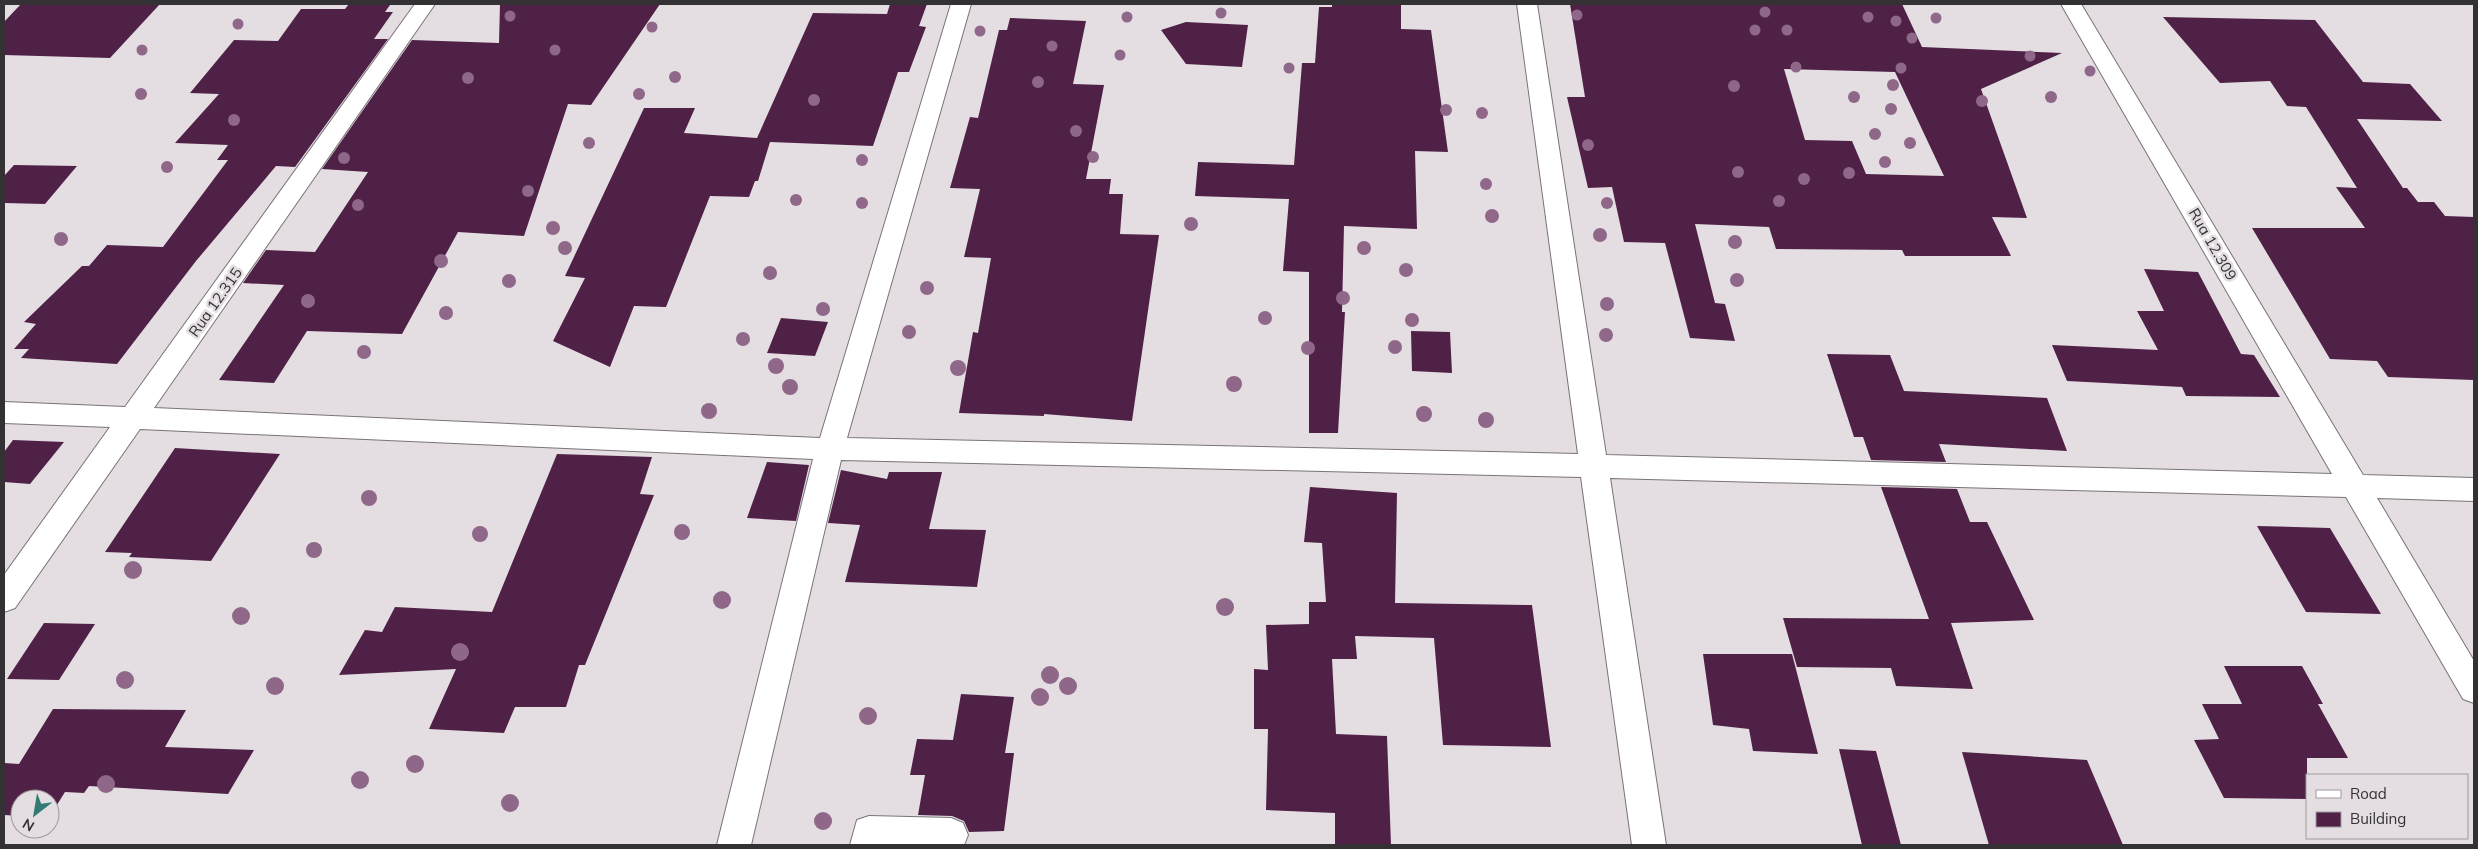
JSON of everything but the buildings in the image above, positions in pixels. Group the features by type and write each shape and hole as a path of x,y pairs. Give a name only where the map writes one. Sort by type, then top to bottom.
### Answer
{"street":[{"name":"Rua 12.315","path":"4,599 425,4"},
{"path":"734,845 830,450 961,4"},
{"path":"1527,4 1649,845"},
{"name":"Rua 12.309","path":"2071,4 2474,689"},
{"path":"4,412 830,450 1594,466 2474,489"},
{"path":"867,845 868,832 951,835"}]}
